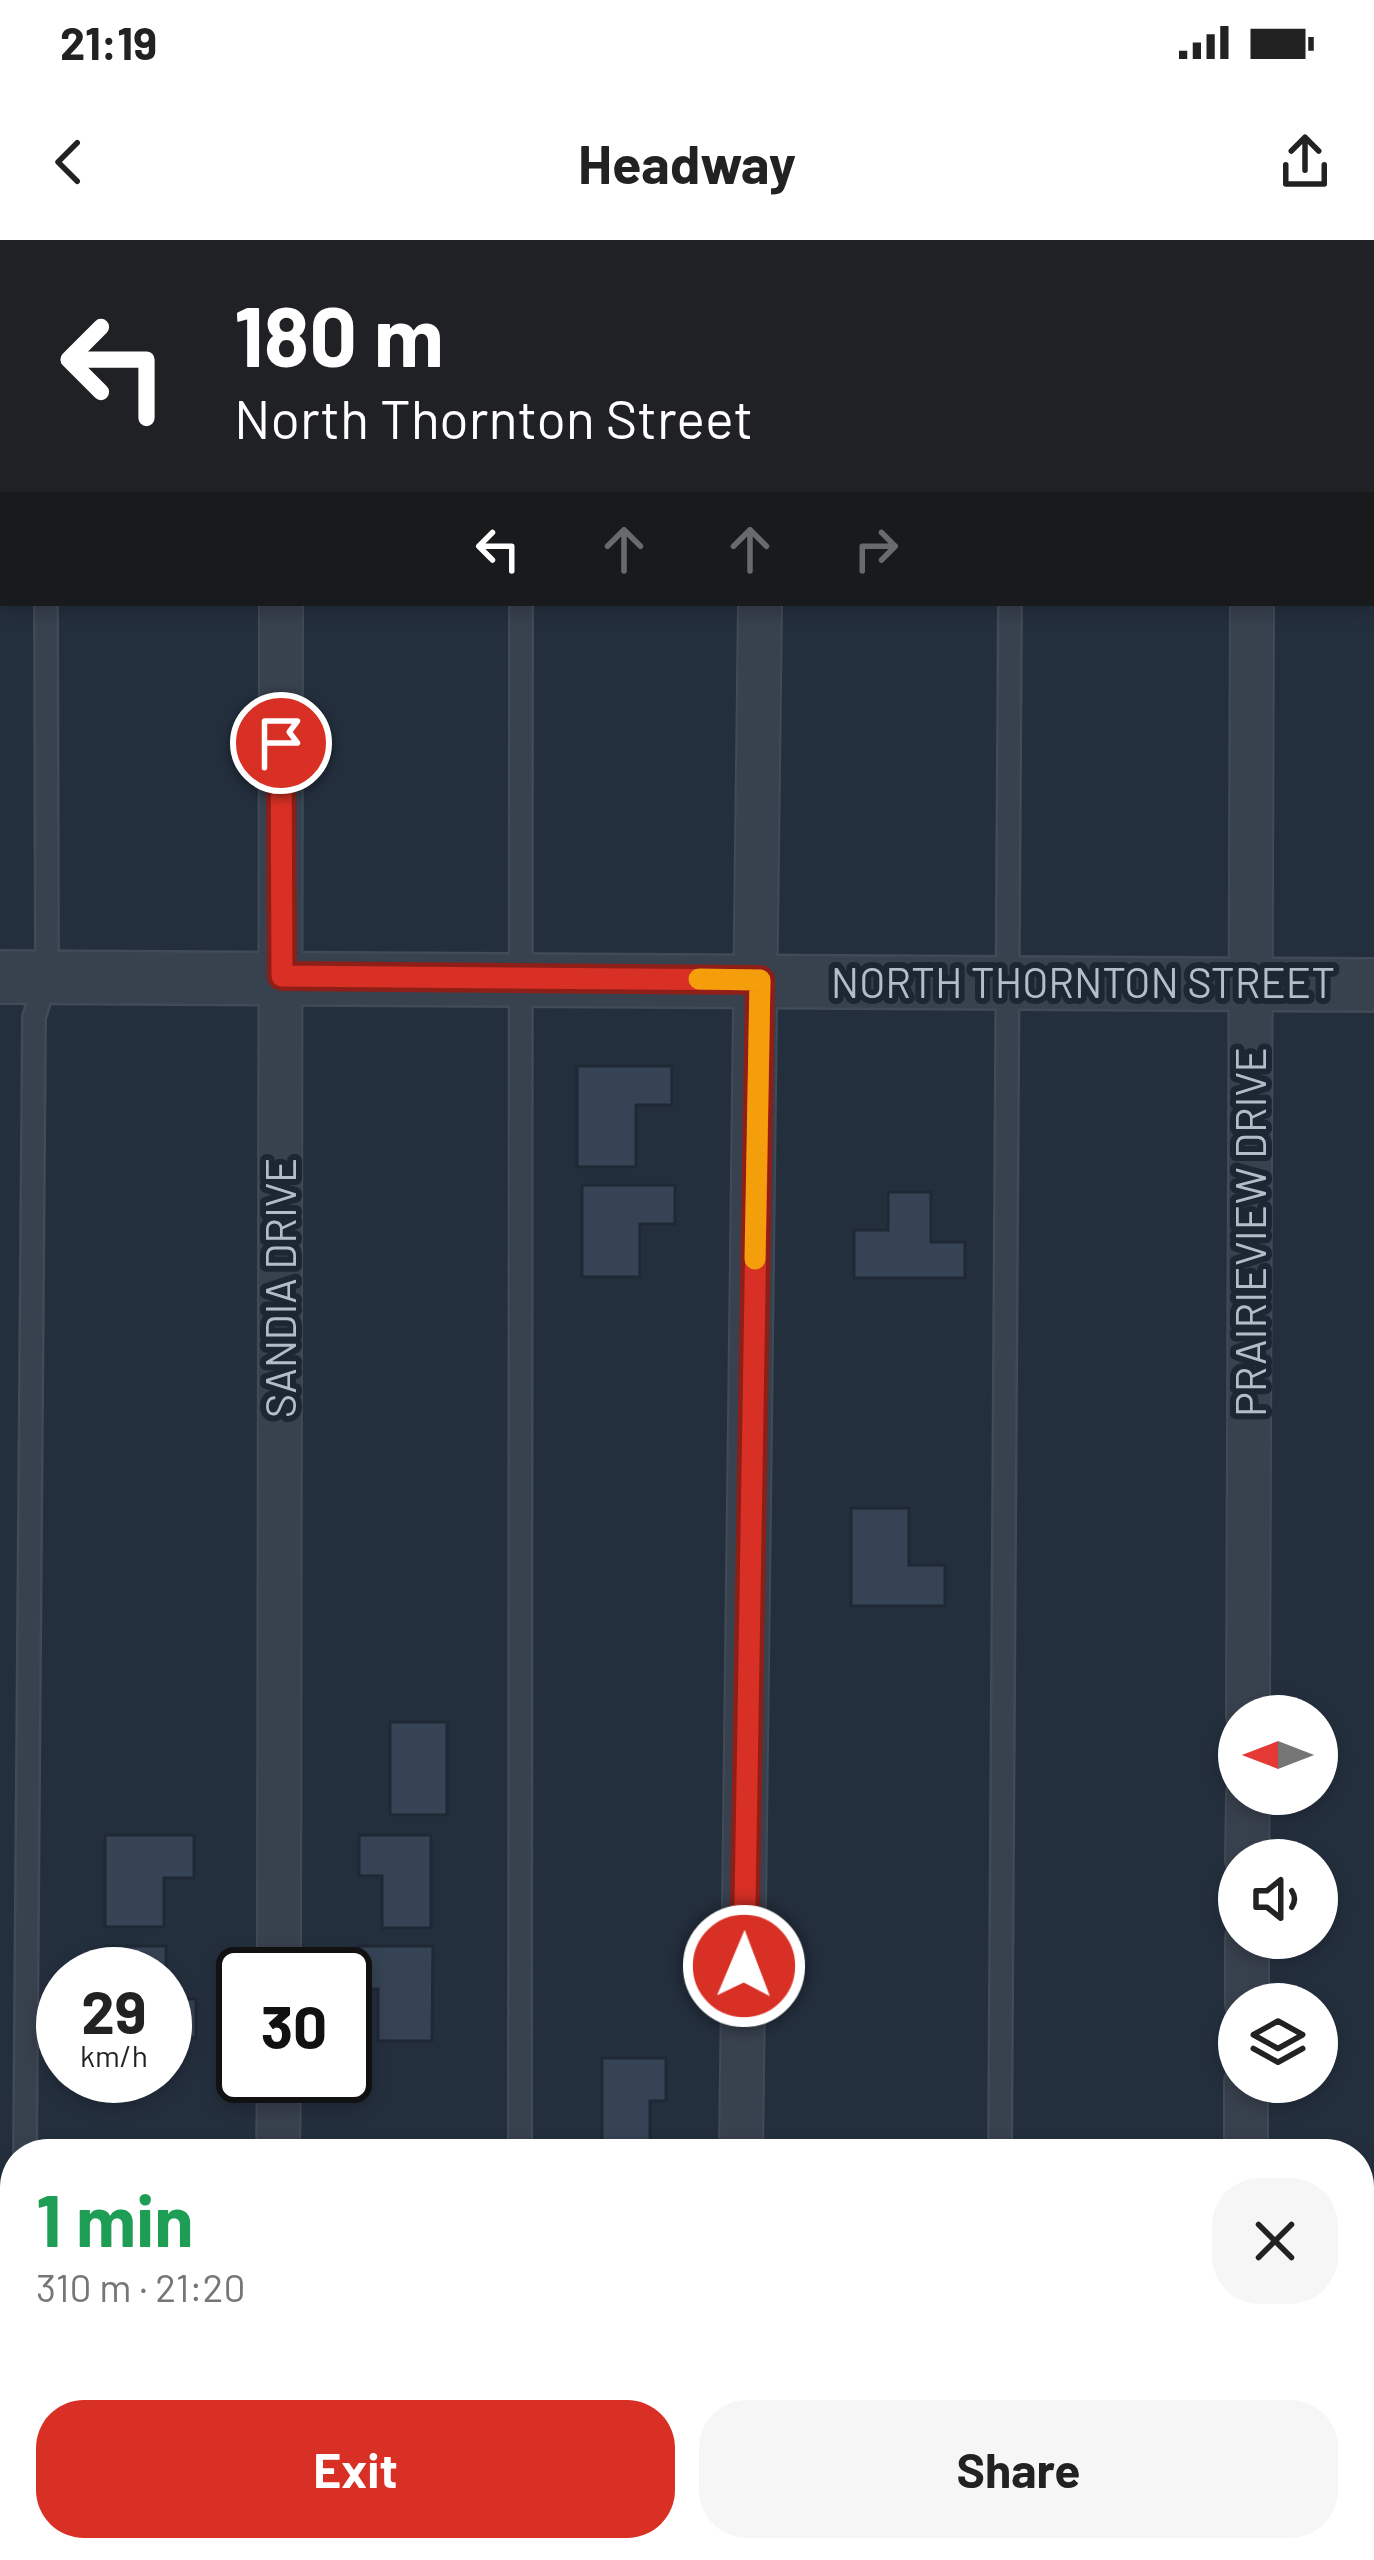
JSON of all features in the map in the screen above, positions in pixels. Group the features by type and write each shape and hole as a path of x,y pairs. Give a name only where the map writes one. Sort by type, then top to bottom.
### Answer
{"street":[{"name":"SANDIA DRIVE","path":"279,1947 280,606"},
{"path":"741,2139 760,980 760,606"},
{"name":"PRAIRIEVIEW DRIVE","path":"1248,1695 1252,606"},
{"name":"NORTH THORNTON STREET","path":"23,976 1374,985"},
{"path":"278,2103 278,2139"},
{"path":"1246,2103 1246,2139"}],"lane":[{"path":"25,2139 34,1017 23,976 46,606"},
{"path":"520,2139 521,606"},
{"path":"1000,2139 1012,982 1010,606"}],"building":[{"path":"577,1066 672,1066 672,1105 636,1105 636,1167 577,1167"},
{"path":"582,1185 675,1185 675,1224 640,1224 640,1277 582,1277"},
{"path":"888,1192 931,1192 931,1242 965,1242 965,1278 854,1278 854,1230 888,1230"},
{"path":"851,1508 909,1508 909,1565 945,1565 945,1606 851,1606"},
{"path":"390,1722 447,1722 447,1815 390,1815"},
{"path":"105,1835 194,1835 194,1878 164,1878 164,1927 105,1927"},
{"path":"359,1835 431,1835 431,1928 382,1928 382,1876 359,1876"},
{"path":"433,1946 432,2041 378,2041 372,1947 359,1947"},
{"path":"192,1999 196,1999 196,2038 192,2038"},
{"path":"602,2058 666,2058 666,2101 650,2101 650,2139 602,2139"}],"slow traffic":[{"path":"699,979 760,980 755,1259"}],"route":[{"path":"281,743 282,976 760,980 744,1966"}]}
